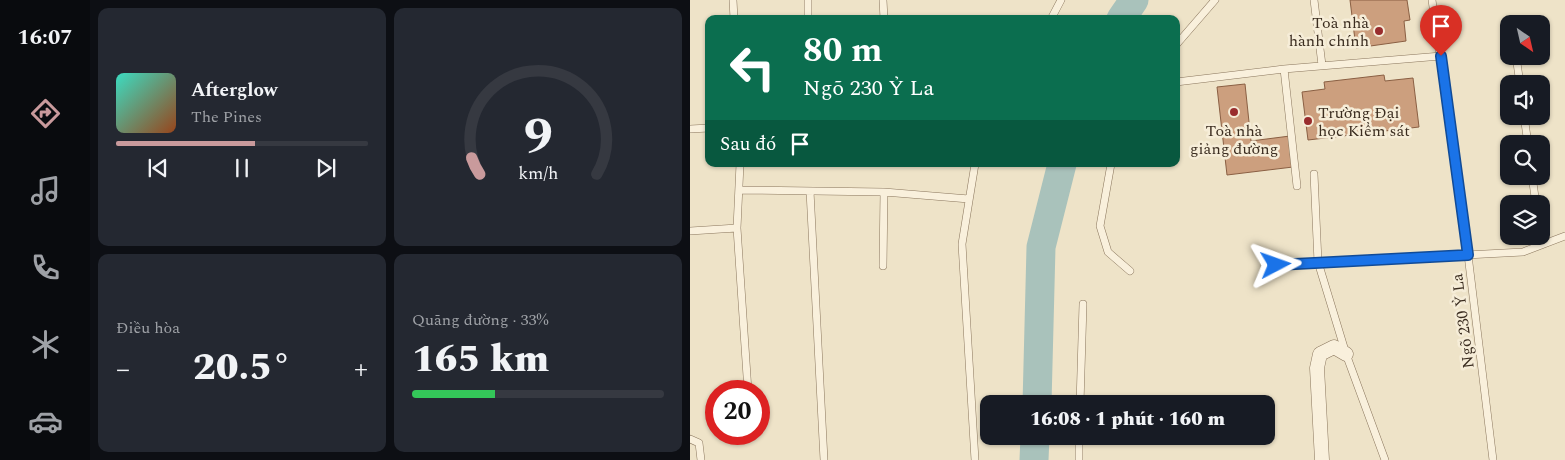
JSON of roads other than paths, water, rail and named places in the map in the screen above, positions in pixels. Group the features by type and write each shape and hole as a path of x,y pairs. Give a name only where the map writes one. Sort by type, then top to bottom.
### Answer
{"street":[{"path":"1322,460 1317,368 1320,354 1334,347 1346,354"}],"lane":[{"path":"733,0 734,15"},
{"path":"808,0 808,15"},
{"path":"883,0 884,15"},
{"path":"1053,15 1061,0"},
{"path":"1180,40 1215,0"},
{"path":"1314,0 1322,65"},
{"name":"Ngõ 230 Ỷ La","path":"1432,0 1468,255 1493,460"},
{"path":"1180,81 1284,68 1441,56"},
{"path":"1284,68 1297,186"},
{"path":"690,129 705,128"},
{"path":"740,167 737,228 747,380"},
{"path":"974,167 962,244 975,460"},
{"path":"1110,167 1100,226 1108,252 1130,271"},
{"path":"1314,174 1318,262 1346,354 1385,460"},
{"path":"740,190 884,192 969,199"},
{"path":"810,191 824,460"},
{"path":"883,266 884,192"},
{"path":"690,231 737,228"},
{"path":"1550,242 1565,236"},
{"path":"1276,265 1523,252 1542,245"},
{"path":"1080,395 1083,304"},
{"path":"690,439 698,443 700,460"},
{"path":"1079,445 1079,460"}],"waterway":[{"path":"1124,15 1134,0"},
{"path":"1037,395 1041,247 1061,167"},
{"path":"1034,460 1035,445"}],"place":[{"name":"Toà nhà hành chính","path":"1379,31"},
{"name":"Toà nhà giảng đường","path":"1234,112"},
{"name":"Trường Đại học Kiểm sát","path":"1308,121"}]}
